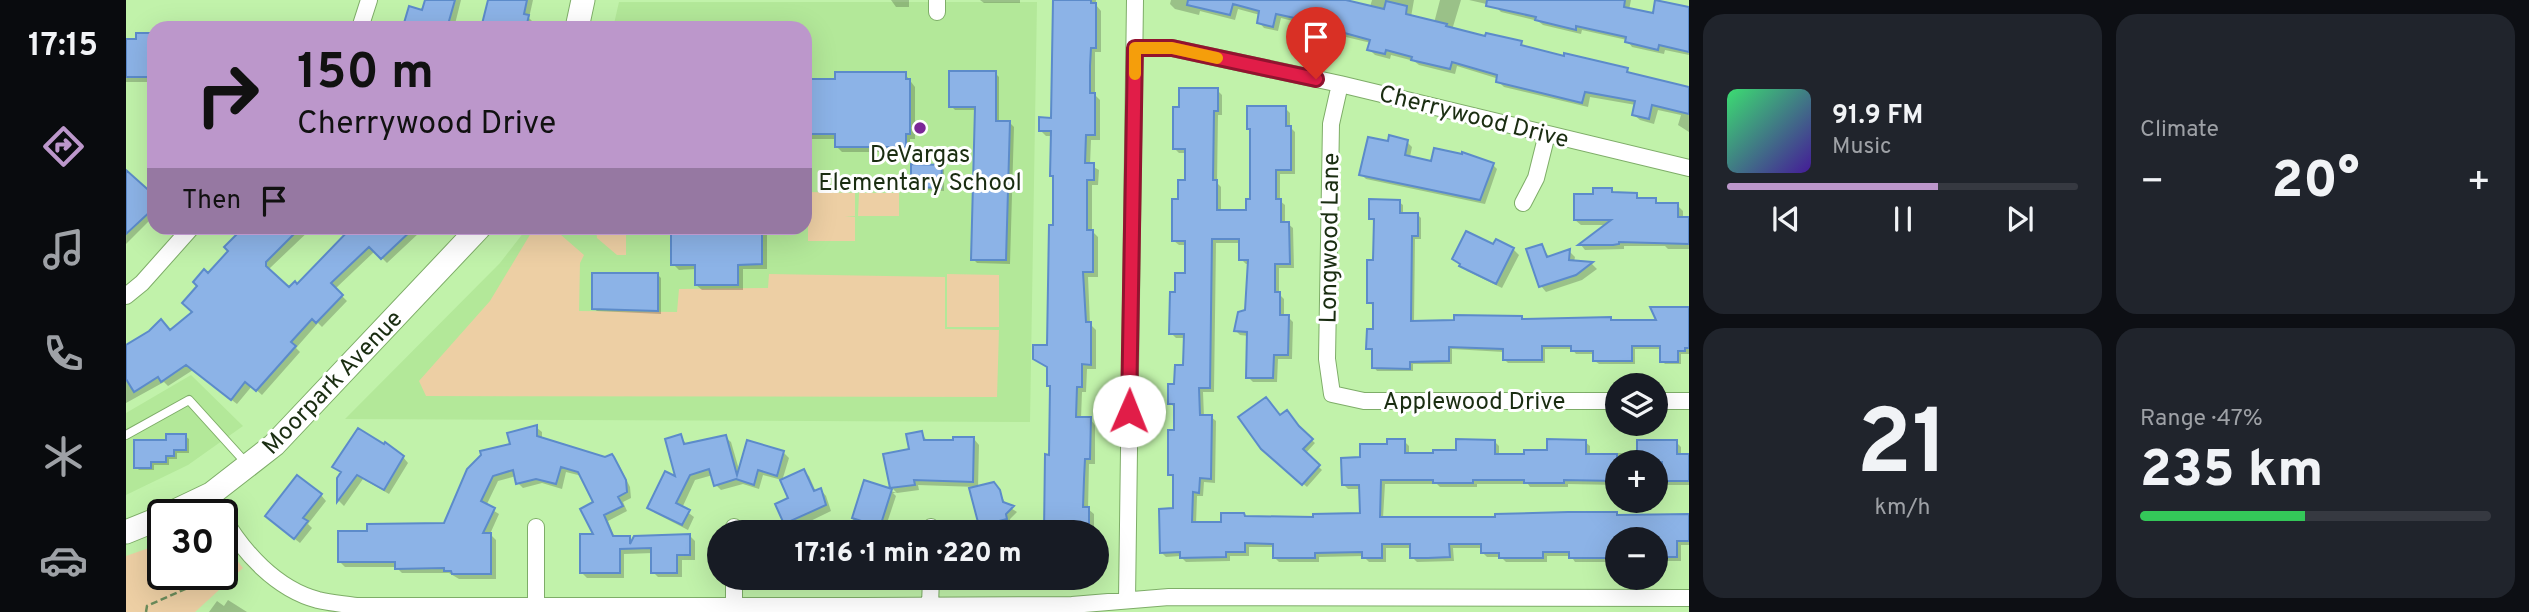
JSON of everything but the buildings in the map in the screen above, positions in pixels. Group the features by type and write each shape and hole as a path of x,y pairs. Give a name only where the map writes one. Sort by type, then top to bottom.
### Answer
{"main road":[{"path":"578,21 583,0"},
{"name":"Moorpark Avenue","path":"225,499 249,466 274,445 472,235"},
{"path":"126,533 147,524"}],"street":[{"path":"362,21 369,0"},
{"path":"1127,600 1135,0"},
{"name":"Cherrywood Drive","path":"1135,48 1172,48 1340,84 1689,168"},
{"name":"Longwood Lane","path":"1332,394 1327,359 1331,124 1340,84"},
{"path":"1523,203 1536,178 1547,134"},
{"path":"126,296 142,283 185,235"},
{"name":"Applewood Drive","path":"1332,394 1364,401 1605,401"},
{"path":"1668,401 1689,401"},
{"path":"536,606 537,527"},
{"path":"238,536 255,560 280,582 316,600 356,606 734,606 863,609 930,605 1072,605 1169,597 1689,597"},
{"path":"734,590 734,606"},
{"path":"930,605 931,590"}],"lane":[{"path":"126,435 189,400 249,466"}],"path":[{"path":"146,612 147,606 183,590"}],"shaded area":[{"name":"DeVargas Elementary School","path":"619,2 1037,2 1030,422 345,419 500,263 522,235 812,235 812,21 615,21"},
{"path":"812,192 855,193 855,216 845,217 855,217 855,241 808,241 808,235 812,235"},
{"path":"859,193 899,193 899,216 858,216"},
{"path":"530,235 561,235 584,255 580,263 579,311 677,312 679,289 768,288 769,274 945,277 945,329 999,330 997,397 426,396 419,381 490,301"},
{"path":"597,235 626,235 626,255 617,255"},
{"path":"947,274 999,275 999,327 947,327"},
{"path":"191,375 243,426 188,465 126,495 126,413"},
{"path":"147,549 147,590 219,590 195,612 126,612 126,556"}],"slow traffic":[{"path":"1135,74 1135,48 1172,48 1217,58"}],"place":[{"name":"DeVargas Elementary School","path":"920,128"}],"route":[{"path":"1129,411 1135,48 1172,48 1316,79"}]}
